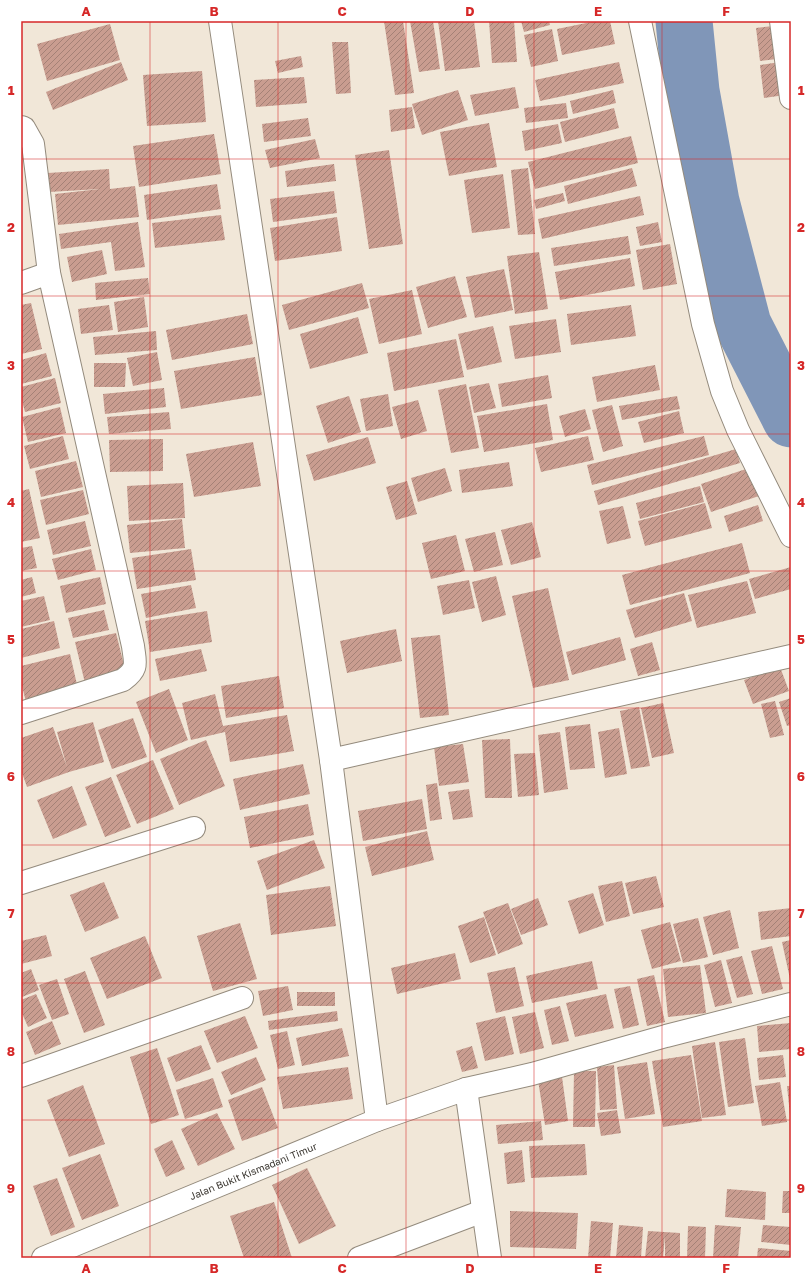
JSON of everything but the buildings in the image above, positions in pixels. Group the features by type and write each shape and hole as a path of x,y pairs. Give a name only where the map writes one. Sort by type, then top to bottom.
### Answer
{"street":[{"path":"220,21 331,760 377,1120"},
{"path":"640,21 703,324 720,384 738,430 791,536"},
{"path":"781,21 791,98"},
{"path":"21,127 24,128 33,144 49,273 133,646 135,666 130,674 123,680 21,714"},
{"path":"21,283 49,273"},
{"path":"331,760 791,656"},
{"path":"21,883 194,828"},
{"path":"21,1076 242,998"},
{"name":"Jalan Bukit Kismadani Timur","path":"43,1258 377,1120 466,1089 532,1074 666,1036 791,1004"},
{"path":"466,1089 490,1258"},
{"path":"359,1258 483,1211"}],"waterway":[{"path":"684,21 691,91 711,202 743,325 791,419"}]}
